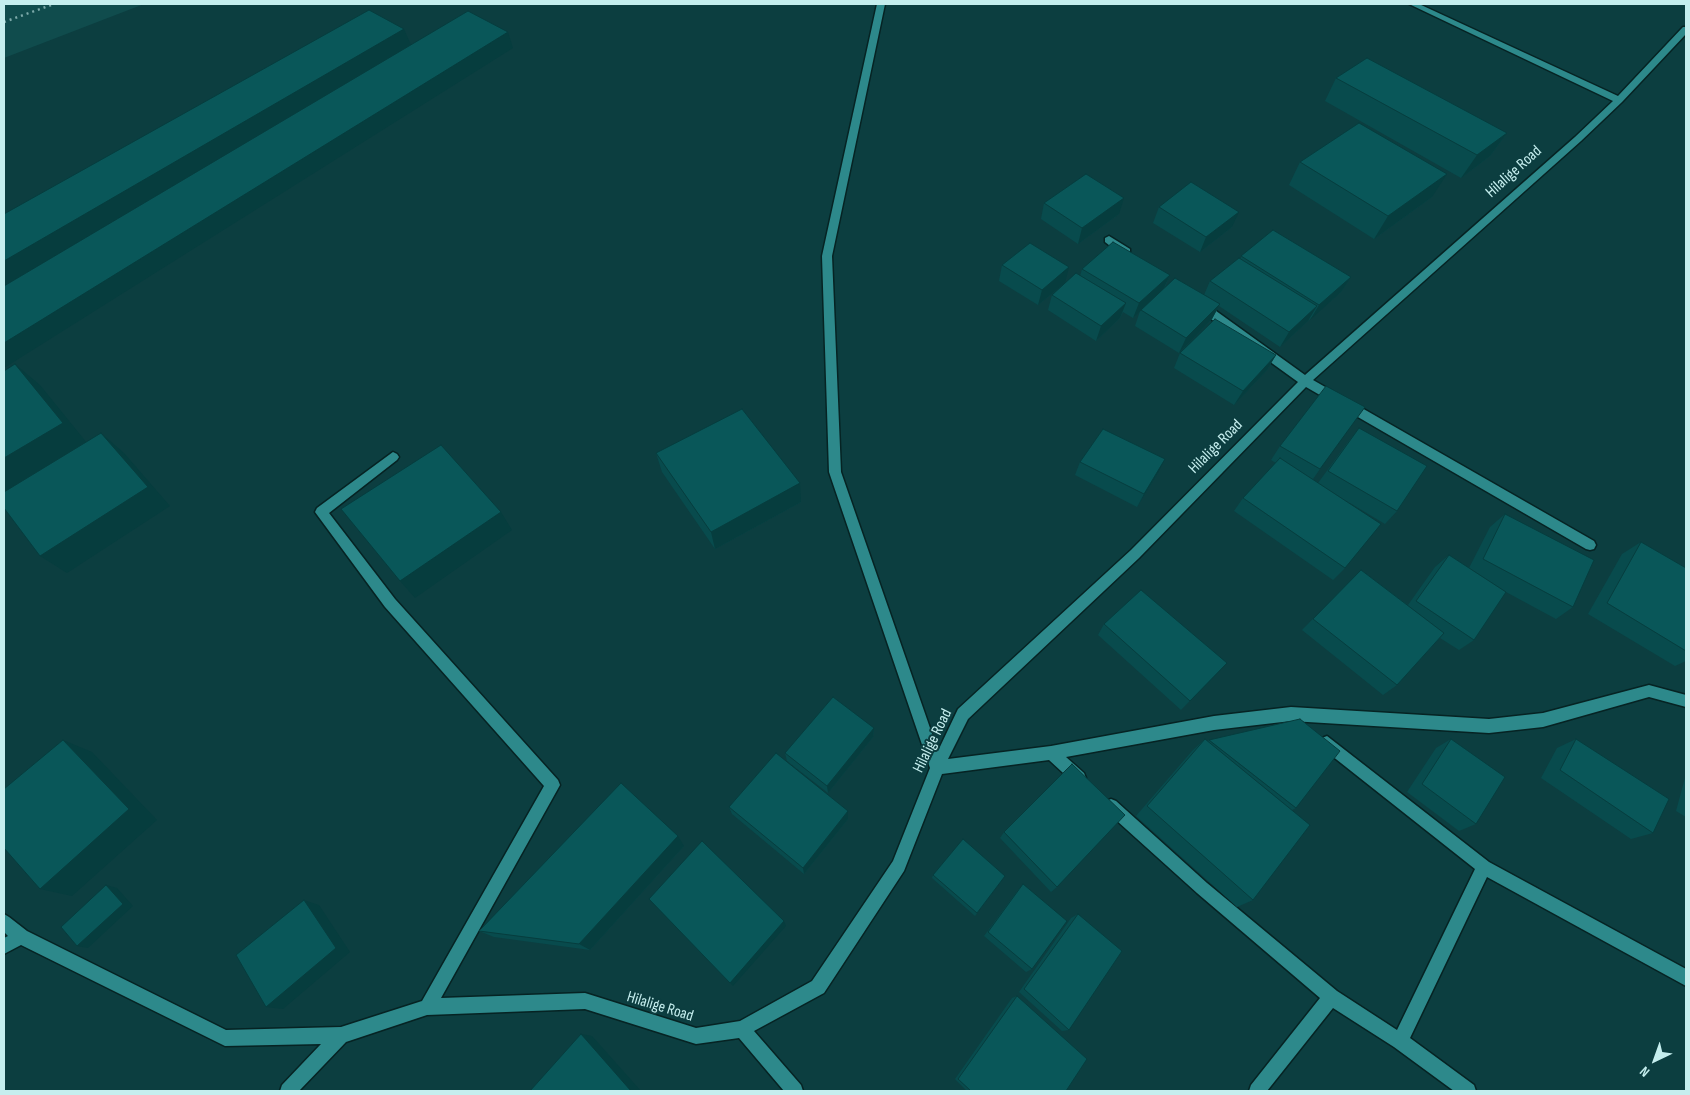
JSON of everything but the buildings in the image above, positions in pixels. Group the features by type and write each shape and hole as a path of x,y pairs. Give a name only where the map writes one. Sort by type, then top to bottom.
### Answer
{"street":[{"path":"881,4 827,256 835,472 937,768 1052,753 1214,723 1291,714 1489,726 1543,720 1649,691 1686,701"},
{"path":"1413,4 1619,100"},
{"name":"Hilalige Road","path":"288,1091 341,1035 427,1006 585,1001 696,1036 742,1029 818,987 899,866 937,768 963,714 1135,554 1305,381 1578,139 1619,100 1686,29"},
{"path":"1109,240 1132,257"},
{"path":"1195,302 1305,381 1590,545"},
{"path":"394,457 320,512 390,603 553,786 427,1006"},
{"path":"1291,714 1484,866 1686,978"},
{"path":"1052,753 1087,785"},
{"path":"1102,798 1202,888 1331,997 1400,1041 1468,1091"},
{"path":"1400,1041 1484,866"},
{"path":"4,922 21,937 225,1038 341,1035"},
{"path":"4,946 21,937"},
{"path":"1257,1091 1331,997"},
{"path":"742,1029 795,1091"}],"shaded area":[{"path":"4,4 144,4 4,58"}],"railway":[{"path":"4,22 54,4"}]}
